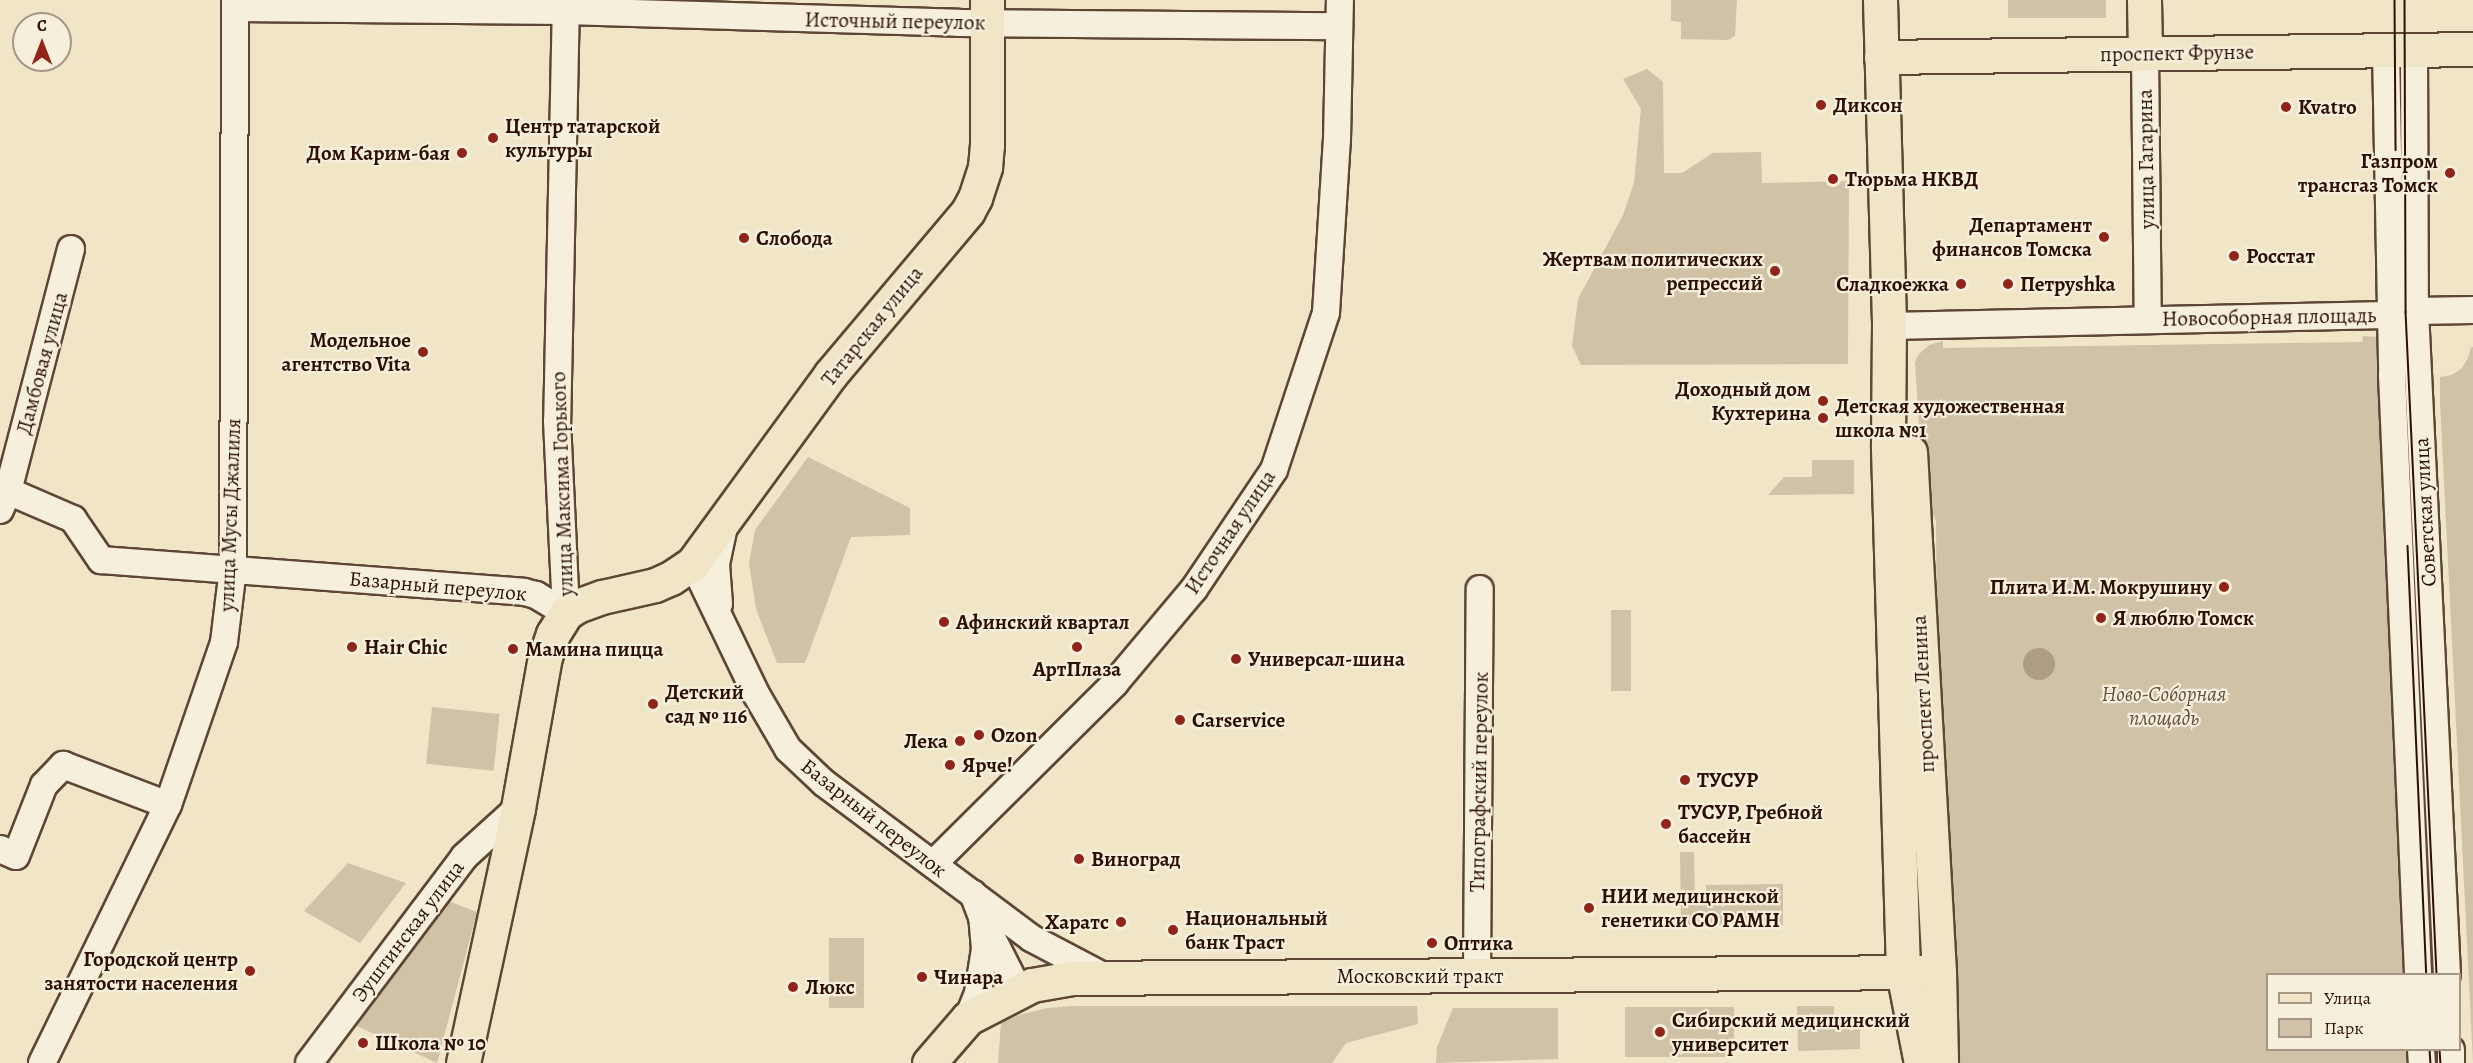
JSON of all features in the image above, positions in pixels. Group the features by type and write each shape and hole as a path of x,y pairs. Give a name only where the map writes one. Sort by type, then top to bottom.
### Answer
{"main road":[{"name":"проспект Ленина","path":"1880,0 1889,326 1888,448 1903,972 1921,1063"},
{"name":"улица Гагарина","path":"2144,0 2145,54"},
{"name":"Татарская улица","path":"634,591 671,578 693,563 830,375 968,211 975,198 985,167 987,12"},
{"name":"проспект Фрунзе","path":"1881,57 2473,49"},
{"name":"проспект Ленина","path":"1889,326 1910,450 1939,972 1941,1063"},
{"path":"566,613 589,600 634,591"},
{"name":"улица Максима Горького","path":"463,1063 518,808 545,657 553,634 566,613"},
{"name":"Московский тракт","path":"929,1063 968,1018 1025,988 1072,978 1939,972"}],"street":[{"name":"Источная улица","path":"933,864 1115,683 1194,589 1274,470 1326,313 1336,140 1340,0"},
{"name":"Источный переулок","path":"235,4 987,12 1339,26"},
{"name":"улица Мусы Джалиля","path":"42,1063 168,805 224,642 232,569 235,4"},
{"name":"улица Максима Горького","path":"566,6 557,421 566,613"},
{"name":"Советская улица","path":"2400,49 2447,973"},
{"name":"Советская улица","path":"2400,49 2390,315 2418,973"},
{"name":"улица Гагарина","path":"2145,54 2148,319"},
{"name":"Дамбовая улица","path":"4,501 71,249"},
{"name":"Новособорная площадь","path":"2148,319 2390,315 2415,311 2473,310"},
{"path":"1889,326 2148,319"},
{"name":"Базарный переулок","path":"4,501 73,519 101,560 524,592 536,595 566,613"},
{"path":"722,619 716,564 725,522"},
{"name":"Базарный переулок","path":"693,563 722,619 756,694 788,749 824,783 933,864 977,906 1059,955 1106,977"},
{"path":"634,591 665,589 686,592 703,599 722,619"},
{"name":"Типографский переулок","path":"1477,975 1480,589"},
{"path":"0,849 16,856 44,785 63,765 168,805"},
{"name":"Эуштинская улица","path":"309,1063 464,857 518,808"},
{"path":"977,906 1025,988 1037,978 1040,961 1031,938"},
{"path":"968,1018 978,993 985,949 977,906"}],"green space":[{"path":"1671,0 1737,0 1735,36 1728,40 1681,39 1681,22 1671,21"},
{"path":"2008,0 2106,0 2106,18 2008,18"},
{"path":"1647,69 1663,82 1664,173 1682,173 1713,153 1761,152 1762,183 1849,181 1848,364 1581,365 1572,346 1578,299 1623,215 1634,183 1641,109 1623,79"},
{"name":"Ново-Соборная площадь","path":"2363,336 2380,337 2406,973 2266,973 2266,1051 2410,1051 2410,1063 1954,1063 1937,670 1936,521 1923,487 1915,363 1918,355 1929,345 1943,341 1943,348 2362,342"},
{"path":"2473,347 2473,1063 2440,403 2440,377 2452,375 2462,368"},
{"path":"808,457 910,508 910,535 851,537 805,663 777,663 756,609 749,563 755,530"},
{"path":"1812,460 1854,460 1854,494 1768,495 1784,477 1812,477"},
{"path":"1611,610 1631,610 1631,691 1611,691"},
{"path":"432,707 500,714 494,771 426,764"},
{"path":"1680,852 1694,852 1695,902 1706,902 1706,885 1783,884 1783,925 1681,925"},
{"path":"348,863 406,883 360,943 304,911"},
{"path":"443,899 477,912 437,1063 348,1022"},
{"path":"829,938 864,938 864,1008 829,1008"},
{"path":"1074,1006 1417,1006 1418,1024 1346,1043 1332,1063 998,1063 1001,1023 1019,1015 1047,1008"},
{"path":"1797,1006 1834,1006 1834,1028 1860,1028 1860,1049 1798,1051"},
{"path":"1625,1007 1734,1007 1734,1057 1625,1057"},
{"path":"1453,1008 1558,1008 1558,1059 1436,1063 1437,1047"}],"shaded area":[{"path":"2039,648 2051,652 2055,664 2051,676 2039,680 2027,676 2023,664 2027,652"}],"tram line":[{"path":"2395,0 2396,150"},
{"path":"2405,0 2406,312 2437,973"},
{"path":"2408,546 2427,973"},
{"path":"2430,1051 2431,1063"},
{"path":"2440,1051 2441,1063"}],"place":[{"name":"Диксон","path":"1821,105"},
{"name":"Kvatro","path":"2286,107"},
{"name":"Центр татарской культуры","path":"493,138"},
{"name":"Дом Карим-бая","path":"462,153"},
{"name":"Газпром трансгаз Томск","path":"2450,173"},
{"name":"Тюрьма НКВД","path":"1833,179"},
{"name":"Департамент финансов Томска","path":"2104,237"},
{"name":"Слобода","path":"744,238"},
{"name":"Росстат","path":"2234,256"},
{"name":"Жертвам политических репрессий","path":"1775,271"},
{"name":"Сладкоежка","path":"1961,284"},
{"name":"Петруshka","path":"2008,284"},
{"name":"Модельное агентство Vita","path":"423,352"},
{"name":"Доходный дом Кухтерина","path":"1823,401"},
{"name":"Детская художественная школа №1","path":"1823,418"},
{"name":"Плита И.М. Мокрушину","path":"2224,587"},
{"name":"Я люблю Томск","path":"2101,618"},
{"name":"Афинский квартал","path":"944,622"},
{"name":"Hair Chic","path":"352,647"},
{"name":"АртПлаза","path":"1077,647"},
{"name":"Мамина пицца","path":"513,649"},
{"name":"Универсал-шина","path":"1236,659"},
{"name":"Детский сад № 116","path":"653,704"},
{"name":"Carservice","path":"1180,720"},
{"name":"Ozon","path":"979,735"},
{"name":"Лека","path":"960,741"},
{"name":"Ярче!","path":"950,765"},
{"name":"ТУСУР","path":"1685,780"},
{"name":"ТУСУР, Гребной бассейн","path":"1666,824"},
{"name":"Виноград","path":"1079,859"},
{"name":"НИИ медицинской генетики СО РАМН","path":"1589,908"},
{"name":"Харатс","path":"1121,922"},
{"name":"Национальный банк Траст","path":"1173,930"},
{"name":"Оптика","path":"1432,943"},
{"name":"Городской центр занятости населения","path":"250,971"},
{"name":"Чинара","path":"922,977"},
{"name":"Люкс","path":"793,987"},
{"name":"Сибирский медицинский университет","path":"1660,1032"},
{"name":"Школа № 10","path":"363,1043"}]}
